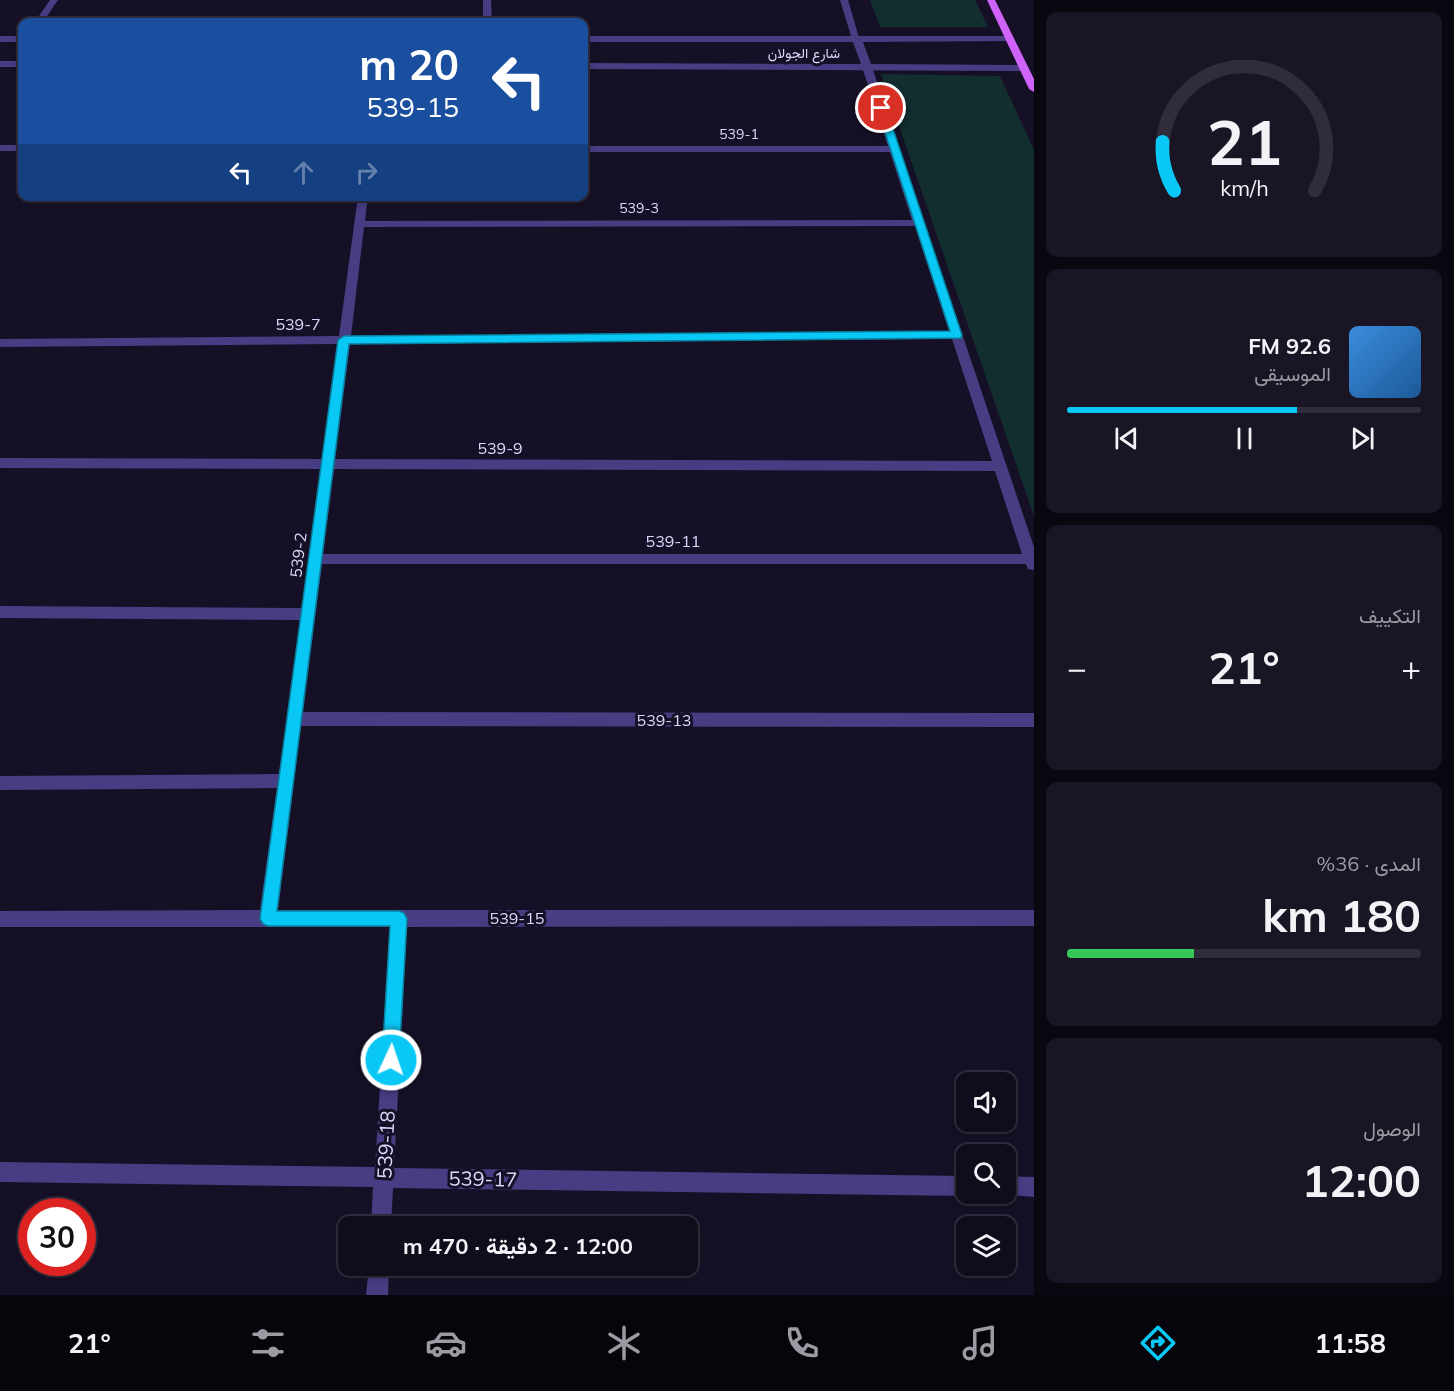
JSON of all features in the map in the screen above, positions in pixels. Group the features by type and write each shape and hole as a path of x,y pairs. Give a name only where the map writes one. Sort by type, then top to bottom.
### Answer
{"main road":[{"path":"991,0 1034,89"}],"street":[{"path":"42,18 54,0"},
{"path":"487,0 488,18"},
{"path":"844,0 1033,563"},
{"path":"0,39 18,39"},
{"name":"شارع الجولان","path":"588,39 1010,39"},
{"path":"0,64 18,64"},
{"name":"شارع الجولان","path":"588,66 1024,68"},
{"path":"0,148 18,148"},
{"name":"539-1","path":"588,149 895,149"},
{"name":"539-2","path":"268,919 362,201"},
{"name":"539-3","path":"359,224 919,223"},
{"name":"539-7","path":"0,343 957,335"},
{"name":"539-9","path":"0,463 1000,466"},
{"name":"539-11","path":"315,559 1033,563"},
{"path":"0,612 308,614"},
{"name":"539-13","path":"294,719 1034,720"},
{"path":"0,783 286,781"},
{"name":"539-15","path":"0,919 1034,918"},
{"name":"539-18","path":"382,1216 399,919"},
{"name":"539-17","path":"0,1172 956,1186"},
{"path":"1016,1186 1034,1187"},
{"path":"377,1295 378,1276"}],"green space":[{"path":"870,0 975,0 988,27 880,27"},
{"path":"881,74 1000,76 1034,150 1034,516"}],"route":[{"path":"391,1060 399,919 268,919 344,340 957,335 881,108"}]}
